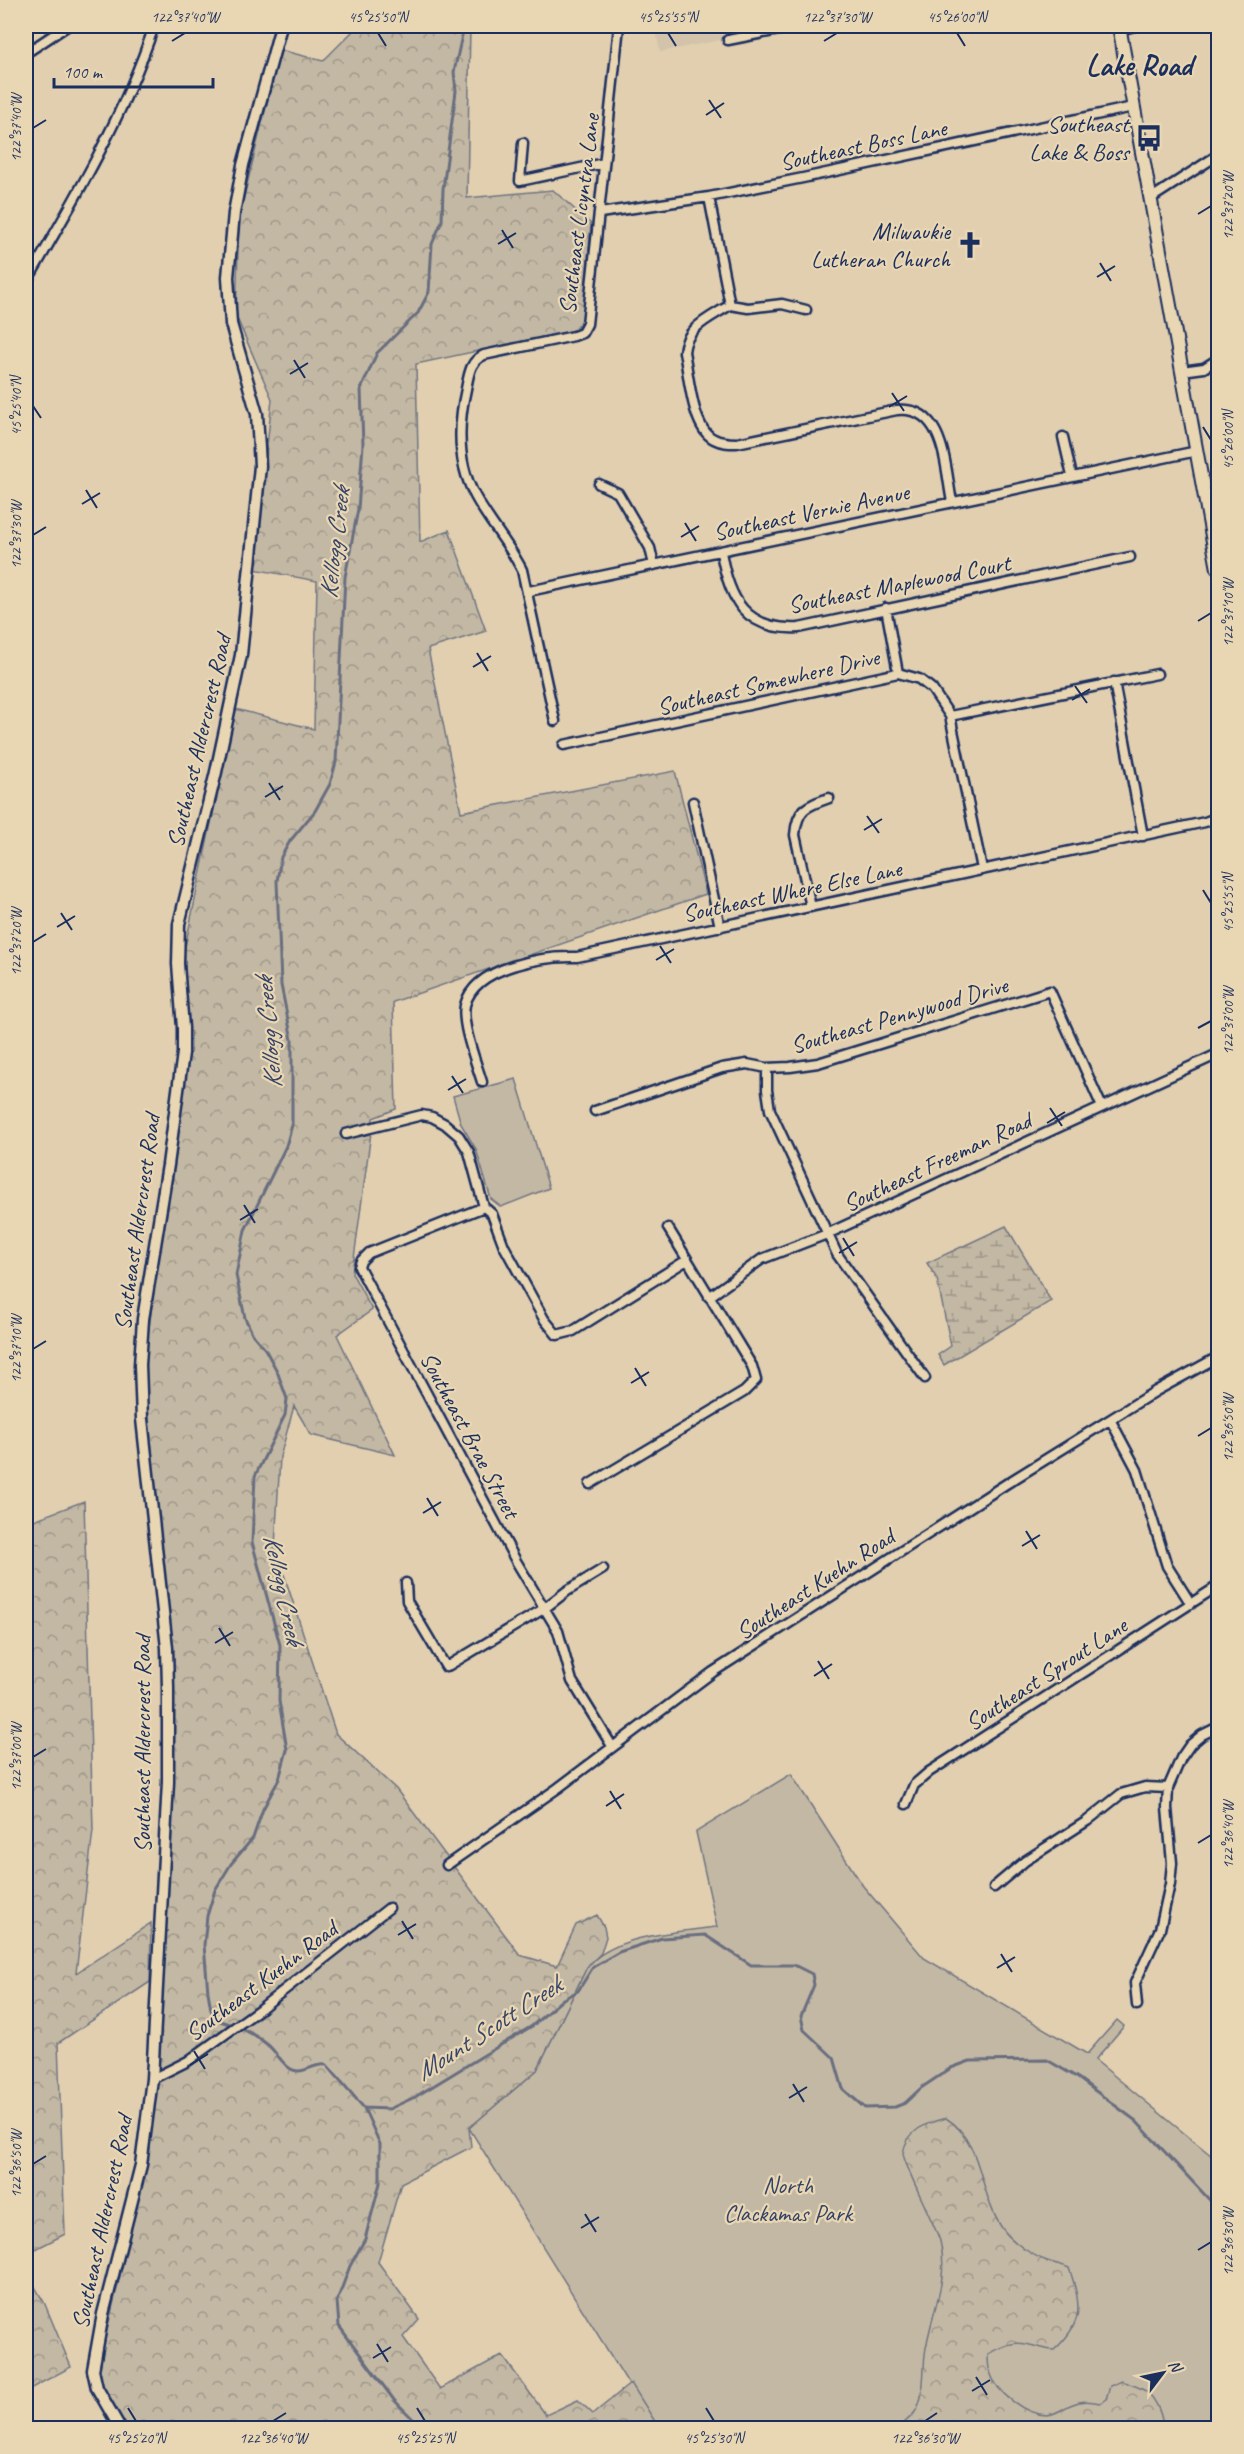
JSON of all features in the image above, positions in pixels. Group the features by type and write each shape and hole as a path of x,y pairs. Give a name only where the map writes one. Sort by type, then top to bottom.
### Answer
{"main road":[{"path":"1119,28 1197,451 1214,515 1218,569"}],"street":[{"path":"26,53 53,29 67,26"},
{"path":"26,283 116,120 154,26"},
{"name":"Southeast Aldercrest Road","path":"120,2428 97,2388 93,2370 103,2314 141,2164 152,2079 168,1782 167,1648 142,1419 141,1338 183,1053 178,964 179,924 216,772 245,634 260,466 260,441 257,414 231,324 228,276 234,213 243,165 281,26"},
{"name":"Southeast Licyntra Lane","path":"529,591 514,554 475,497 466,476 462,455 461,412 471,365 476,358 582,333 587,324 619,26"},
{"path":"728,40 799,26"},
{"path":"1119,28 1135,26"},
{"name":"Southeast Boss Lane","path":"600,213 709,197 1133,107"},
{"path":"523,143 520,181 604,163"},
{"path":"1150,199 1218,154"},
{"path":"709,197 729,304"},
{"path":"806,310 782,303 748,308 729,304 688,334 684,352 698,421 704,432 713,439 737,443 897,410 917,411 926,417 936,430 952,502"},
{"path":"1182,371 1204,368 1218,359"},
{"path":"1063,436 1072,476"},
{"name":"Southeast Vernie Avenue","path":"529,591 1197,451"},
{"path":"599,484 618,493 650,548 654,565"},
{"name":"Southeast Maplewood Court","path":"721,552 728,585 743,610 756,621 784,629 799,628 1130,557"},
{"path":"529,591 555,721"},
{"path":"886,608 898,673"},
{"name":"Southeast Somewhere Drive","path":"564,745 898,673 919,679 932,689 950,716 982,869"},
{"path":"950,716 1157,674"},
{"path":"1114,682 1143,836"},
{"path":"811,907 795,835 796,825 799,815 806,807 829,798"},
{"path":"693,802 720,927"},
{"name":"Southeast Where Else Lane","path":"482,1082 465,1021 465,1005 477,983 508,967 561,957 577,957 720,927 1143,836 1218,817"},
{"name":"Southeast Pennywood Drive","path":"925,1378 847,1271 827,1234 770,1110 767,1068 818,1063 1050,991 1102,1107"},
{"name":"Southeast Freeman Road","path":"710,1297 762,1259 827,1234 1218,1054"},
{"path":"595,1111 722,1068 747,1064 767,1068"},
{"path":"346,1134 422,1115 445,1124 459,1136 469,1152 484,1207 492,1214 504,1246 544,1319 557,1335 573,1331 687,1260"},
{"name":"Southeast Brae Street","path":"484,1207 369,1253 361,1261 359,1267 511,1552 562,1638 572,1681 612,1746"},
{"path":"590,1484 744,1392 756,1380 752,1366 668,1228"},
{"name":"Southeast Kuehn Road","path":"447,1865 549,1794 713,1672 1006,1484 1156,1391 1218,1357"},
{"path":"1111,1421 1137,1470 1167,1566 1191,1604"},
{"path":"406,1583 407,1601 447,1667 545,1608 567,1591 603,1569"},
{"name":"Southeast Sprout Lane","path":"906,1804 914,1785 929,1772 1218,1586"},
{"path":"1137,2005 1135,1983 1160,1929 1170,1884 1172,1863 1167,1808 1168,1788 1181,1758 1190,1745 1202,1735 1218,1727"},
{"path":"994,1887 1025,1861 1087,1821 1121,1794 1145,1787 1168,1788"},
{"name":"Southeast Kuehn Road","path":"152,2079 176,2068 260,2009 389,1908"}],"shaded area":[{"path":"655,26 790,26 660,52"}],"green space":[{"path":"358,26 470,26 467,198 553,190 591,224 583,319 575,330 416,364 420,542 449,530 486,631 428,649 461,812 675,771 706,894 393,1002 396,1109 373,1118 352,1273 372,1310 337,1335 395,1455 311,1435 294,1406 280,1457 275,1547 336,1734 396,1789 520,1955 557,1966 576,1925 597,1915 604,1927 606,1937 601,1953 587,1967 537,2070 469,2128 471,2147 401,2183 378,2262 419,2319 403,2337 440,2389 502,2355 546,2415 578,2400 593,2414 631,2383 659,2428 126,2428 102,2389 97,2372 147,2163 170,1815 173,1676 144,1366 188,1030 184,952 235,709 314,729 317,581 254,569 272,399 236,316 239,217 280,50 323,61"},
{"path":"516,1079 549,1188 501,1207 491,1199 476,1149 461,1124 453,1096"},
{"path":"1006,1226 1051,1301 944,1365 938,1355 951,1346 937,1279 927,1263"},
{"path":"84,1501 93,1830 76,1973 151,1923 150,1982 58,2043 65,2234 26,2254 26,1507 29,1522"},
{"name":"North Clackamas Park","path":"791,1774 863,1886 924,1958 1087,2054 1117,2020 1124,2026 1095,2060 1218,2161 1218,2428 656,2428 469,2128 537,2070 587,1967 599,1956 630,1941 648,1936 717,1927 696,1832"},
{"path":"946,2118 967,2140 974,2154 988,2199 1002,2228 1028,2252 1069,2268 1076,2292 1078,2312 1075,2322 1071,2331 1054,2350 1019,2343 1003,2346 988,2354 989,2370 998,2388 1021,2407 1047,2415 1079,2402 1100,2403 1106,2399 1110,2386 1121,2381 1142,2389 1151,2396 1161,2414 1162,2428 899,2428 915,2412 920,2399 927,2340 943,2270 940,2241 903,2153 913,2133 931,2122"},
{"path":"26,2272 44,2302 71,2367 26,2391"}],"waterway":[{"name":"Kellogg Creek","path":"422,2428 394,2400 339,2326 337,2301 350,2266 365,2239 380,2183 380,2144 364,2108 327,2065 295,2071 256,2036 217,2020 211,2010 204,1945 207,1916 215,1890 231,1864 253,1838 263,1809 279,1779 287,1750 279,1701 280,1645 252,1542 255,1476 285,1415 287,1399 277,1371 265,1349 253,1335 245,1318 236,1275 245,1230 286,1146 292,1125 292,1040 281,985 277,881 281,857 290,841 315,811 330,784 336,762 345,577 358,509 363,445 361,389 377,353 418,313 429,292 432,244 442,221 443,189 456,91 454,72 464,26"},
{"name":"Mount Scott Creek","path":"364,2108 389,2109 415,2097 532,2026 563,1999 578,1991 593,1967 619,1952 662,1938 705,1935 751,1965 794,1965 812,1974 814,1985 801,2016 804,2030 834,2058 843,2089 865,2108 895,2107 905,2103 921,2088 951,2068 970,2061 1047,2060 1078,2078 1136,2121 1218,2209"}],"place":[{"name":"Southeast Lake & Boss","path":"1149,138"},
{"name":"Milwaukie Lutheran Church","path":"970,245"}],"district":[{"name":"Lake Road","path":"1139,65"}]}
